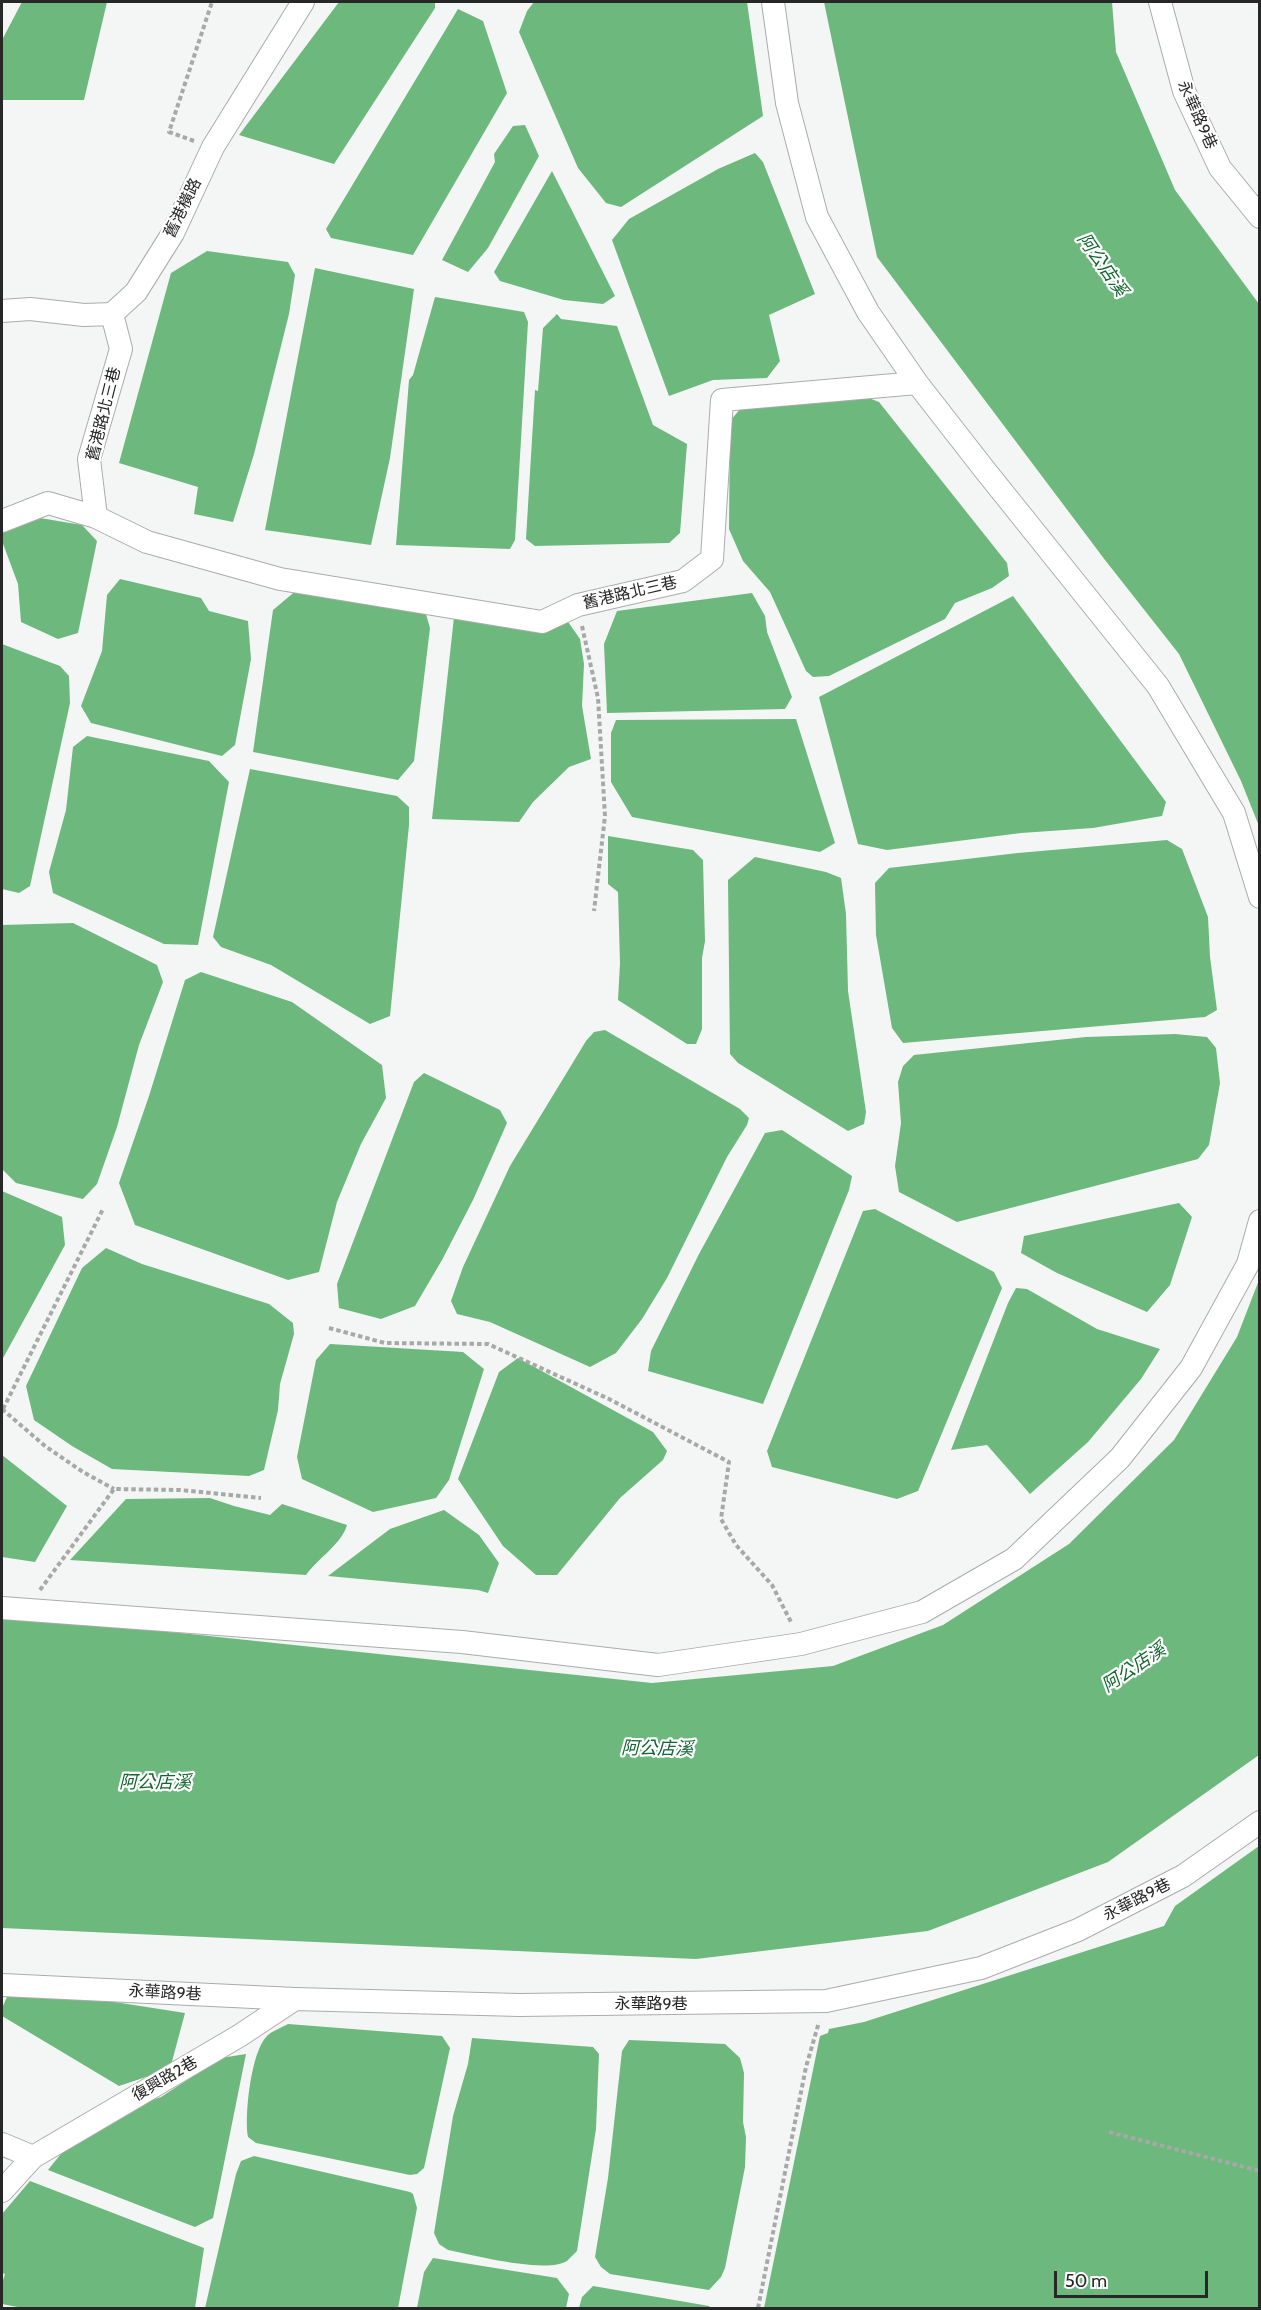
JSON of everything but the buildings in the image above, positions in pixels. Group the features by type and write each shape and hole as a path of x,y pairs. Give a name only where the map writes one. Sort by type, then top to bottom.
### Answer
{"street":[{"name":"舊港橫路","path":"112,314 136,292 173,233 213,147 303,2"},
{"path":"773,2 787,103 817,217 868,312 917,383 1158,686 1234,813 1260,897"},
{"name":"永華路9巷","path":"1160,2 1184,91 1220,168 1260,217"},
{"path":"2,311 30,309 84,315 112,314"},
{"name":"舊港路北三巷","path":"96,517 89,459 121,349 112,314"},
{"name":"舊港路北三巷","path":"2,521 48,504 96,517 147,542 280,579 542,622 578,605 683,581 711,559 722,400 917,383"},
{"path":"2,1608 462,1642 658,1665 801,1644 922,1612 1014,1559 1120,1458 1191,1368 1248,1264 1260,1221"},
{"name":"永華路9巷","path":"2,1985 295,1999 519,2005 826,2001 981,1968 1078,1930 1183,1876 1260,1822"},
{"name":"復興路2巷","path":"2,2191 33,2157 239,2036 295,1999"},
{"path":"2,2144 33,2157"}],"path":[{"path":"212,2 168,132 213,147"},
{"path":"578,605 598,698 605,816 594,911"},
{"path":"103,1209 2,1409 45,1446 83,1472 114,1489 180,1490 261,1498"},
{"path":"329,1328 385,1343 488,1344 609,1399 729,1462 721,1519 736,1545 772,1585 801,1644"},
{"path":"24,1610 114,1489"},
{"path":"758,2308 806,2067 826,2001"},
{"path":"1109,2132 1260,2171"}],"water":[{"path":"22,2 107,2 84,100 2,100 2,40"},
{"path":"339,2 435,2 435,8 334,164 239,135"},
{"path":"534,2 747,2 763,116 621,207 606,203 578,168 519,32 527,11"},
{"name":"阿公店溪","path":"824,2 1112,2 1116,52 1175,190 1259,304 1259,826 1241,781 1179,654 1105,560 877,257"},
{"path":"458,9 483,21 507,93 413,255 331,238 326,229"},
{"path":"525,125 539,156 488,248 468,272 442,260 495,162 494,154 513,126"},
{"path":"755,153 763,162 815,294 769,315 780,361 767,378 713,380 669,396 612,240 629,219 718,169"},
{"path":"552,171 615,296 603,304 564,300 500,281 494,272"},
{"path":"207,251 288,262 295,275 289,314 254,454 233,522 194,514 198,487 119,463 171,273"},
{"path":"315,268 414,289 390,458 371,545 265,530"},
{"path":"435,297 524,312 528,322 515,540 510,549 396,545 409,380 413,375"},
{"path":"557,314 561,319 617,326 653,425 687,444 680,533 669,543 535,546 526,539 535,390 538,391 543,328"},
{"path":"861,395 879,402 1007,563 1009,576 992,588 955,603 945,619 829,676 813,677 806,671 770,592 743,561 729,529 730,421 741,408"},
{"path":"28,516 82,525 97,541 78,633 58,639 21,622 18,584 2,541 2,532"},
{"path":"120,579 201,598 209,611 248,621 251,659 235,745 222,756 91,723 81,706 102,651 107,595"},
{"path":"298,589 425,611 430,628 414,761 398,780 253,752 273,610"},
{"path":"752,593 765,616 767,632 792,697 785,709 607,713 604,644 617,611"},
{"path":"1013,596 1166,802 1162,816 1093,828 1021,833 887,850 858,844 819,697"},
{"path":"454,617 566,619 580,639 584,664 582,706 591,759 569,767 533,802 519,822 432,819"},
{"path":"2,644 60,666 69,676 70,703 30,886 19,893 2,889"},
{"path":"796,719 835,843 820,852 632,817 611,782 611,733 616,720"},
{"path":"87,736 209,761 229,782 198,945 164,944 53,893 49,872 66,810 73,747"},
{"path":"250,769 397,796 409,807 390,1016 370,1024 271,965 221,947 213,937"},
{"path":"608,836 693,850 703,860 705,941 702,958 702,1029 696,1044 687,1044 618,1000 620,963 618,892 608,884"},
{"path":"1167,840 1182,849 1208,917 1210,957 1217,1010 1205,1017 903,1043 892,1028 876,935 875,883 889,868 1018,853"},
{"path":"755,857 826,872 841,878 846,914 848,991 866,1112 864,1124 848,1131 738,1063 730,1054 728,880"},
{"path":"73,923 157,965 163,982 139,1045 117,1127 97,1184 83,1199 16,1183 2,1169 2,925"},
{"path":"201,972 292,1002 382,1065 386,1098 361,1144 337,1202 319,1272 288,1280 135,1225 119,1183 185,980"},
{"path":"605,1030 740,1109 749,1118 667,1278 642,1319 616,1353 590,1367 490,1322 457,1314 451,1301 463,1267 510,1166 586,1041 594,1032"},
{"path":"1175,1034 1207,1037 1216,1048 1220,1083 1209,1145 1198,1159 957,1222 899,1192 895,1166 901,1123 898,1082 903,1066 914,1055 1086,1037"},
{"path":"424,1073 500,1110 507,1123 473,1200 415,1306 381,1319 339,1308 337,1284 414,1082"},
{"path":"782,1130 852,1176 849,1190 763,1404 648,1371 651,1351 699,1254 765,1133"},
{"path":"2,1191 62,1217 65,1245 2,1360"},
{"path":"1179,1203 1192,1217 1170,1285 1147,1312 1057,1273 1021,1253 1024,1236"},
{"path":"875,1209 994,1272 1002,1288 918,1491 897,1499 772,1467 767,1451 863,1211"},
{"path":"106,1248 142,1264 269,1304 293,1323 294,1334 280,1384 278,1410 264,1470 249,1476 112,1469 72,1446 34,1420 26,1386 82,1268"},
{"name":"阿公店溪","path":"1259,1280 1259,1755 1108,1862 928,1931 696,1959 2,1928 2,1611 58,1620 652,1683 833,1666 943,1625 1069,1544 1174,1440 1237,1337"},
{"path":"1016,1288 1027,1289 1097,1329 1160,1349 1141,1379 1088,1442 1030,1494 987,1445 951,1450 1008,1303"},
{"path":"330,1344 463,1352 484,1369 449,1480 436,1498 373,1512 302,1479 297,1457 316,1360"},
{"path":"518,1358 653,1432 667,1451 663,1460 620,1498 557,1575 536,1575 503,1546 458,1479 499,1372"},
{"path":"2,1455 67,1506 35,1562 2,1557"},
{"path":"210,1498 270,1515 282,1504 347,1525 340,1539 306,1575 70,1560 126,1499"},
{"path":"444,1510 479,1535 499,1563 488,1593 478,1590 328,1576 390,1529"},
{"path":"1259,1846 1259,2308 764,2308 820,2036 828,2033 829,2029 864,2022 1164,1926 1175,1906"},
{"path":"12,1986 185,2013 170,2069 119,2086 2,2016 2,2008"},
{"path":"288,2024 442,2036 450,2048 424,2168 417,2174 410,2175 256,2143 248,2137 248,2100 257,2055 267,2036"},
{"path":"472,2038 593,2047 599,2054 596,2129 577,2251 567,2261 557,2264 527,2265 474,2256 448,2250 439,2244 434,2233 453,2116 468,2064"},
{"path":"629,2040 725,2044 740,2058 744,2073 745,2167 725,2268 721,2277 709,2290 610,2274 601,2267 595,2257 608,2178 622,2051"},
{"path":"246,2054 213,2218 195,2227 48,2170 64,2150 123,2110 161,2097 221,2058"},
{"path":"254,2156 413,2194 417,2208 398,2308 205,2308 236,2174 241,2161"},
{"path":"30,2181 204,2248 195,2308 23,2308 2,2304 2,2283 5,2274 2,2273 2,2214"},
{"path":"433,2258 557,2278 569,2294 566,2308 417,2308 424,2272"},
{"path":"593,2286 711,2308 579,2308 582,2297"}]}
